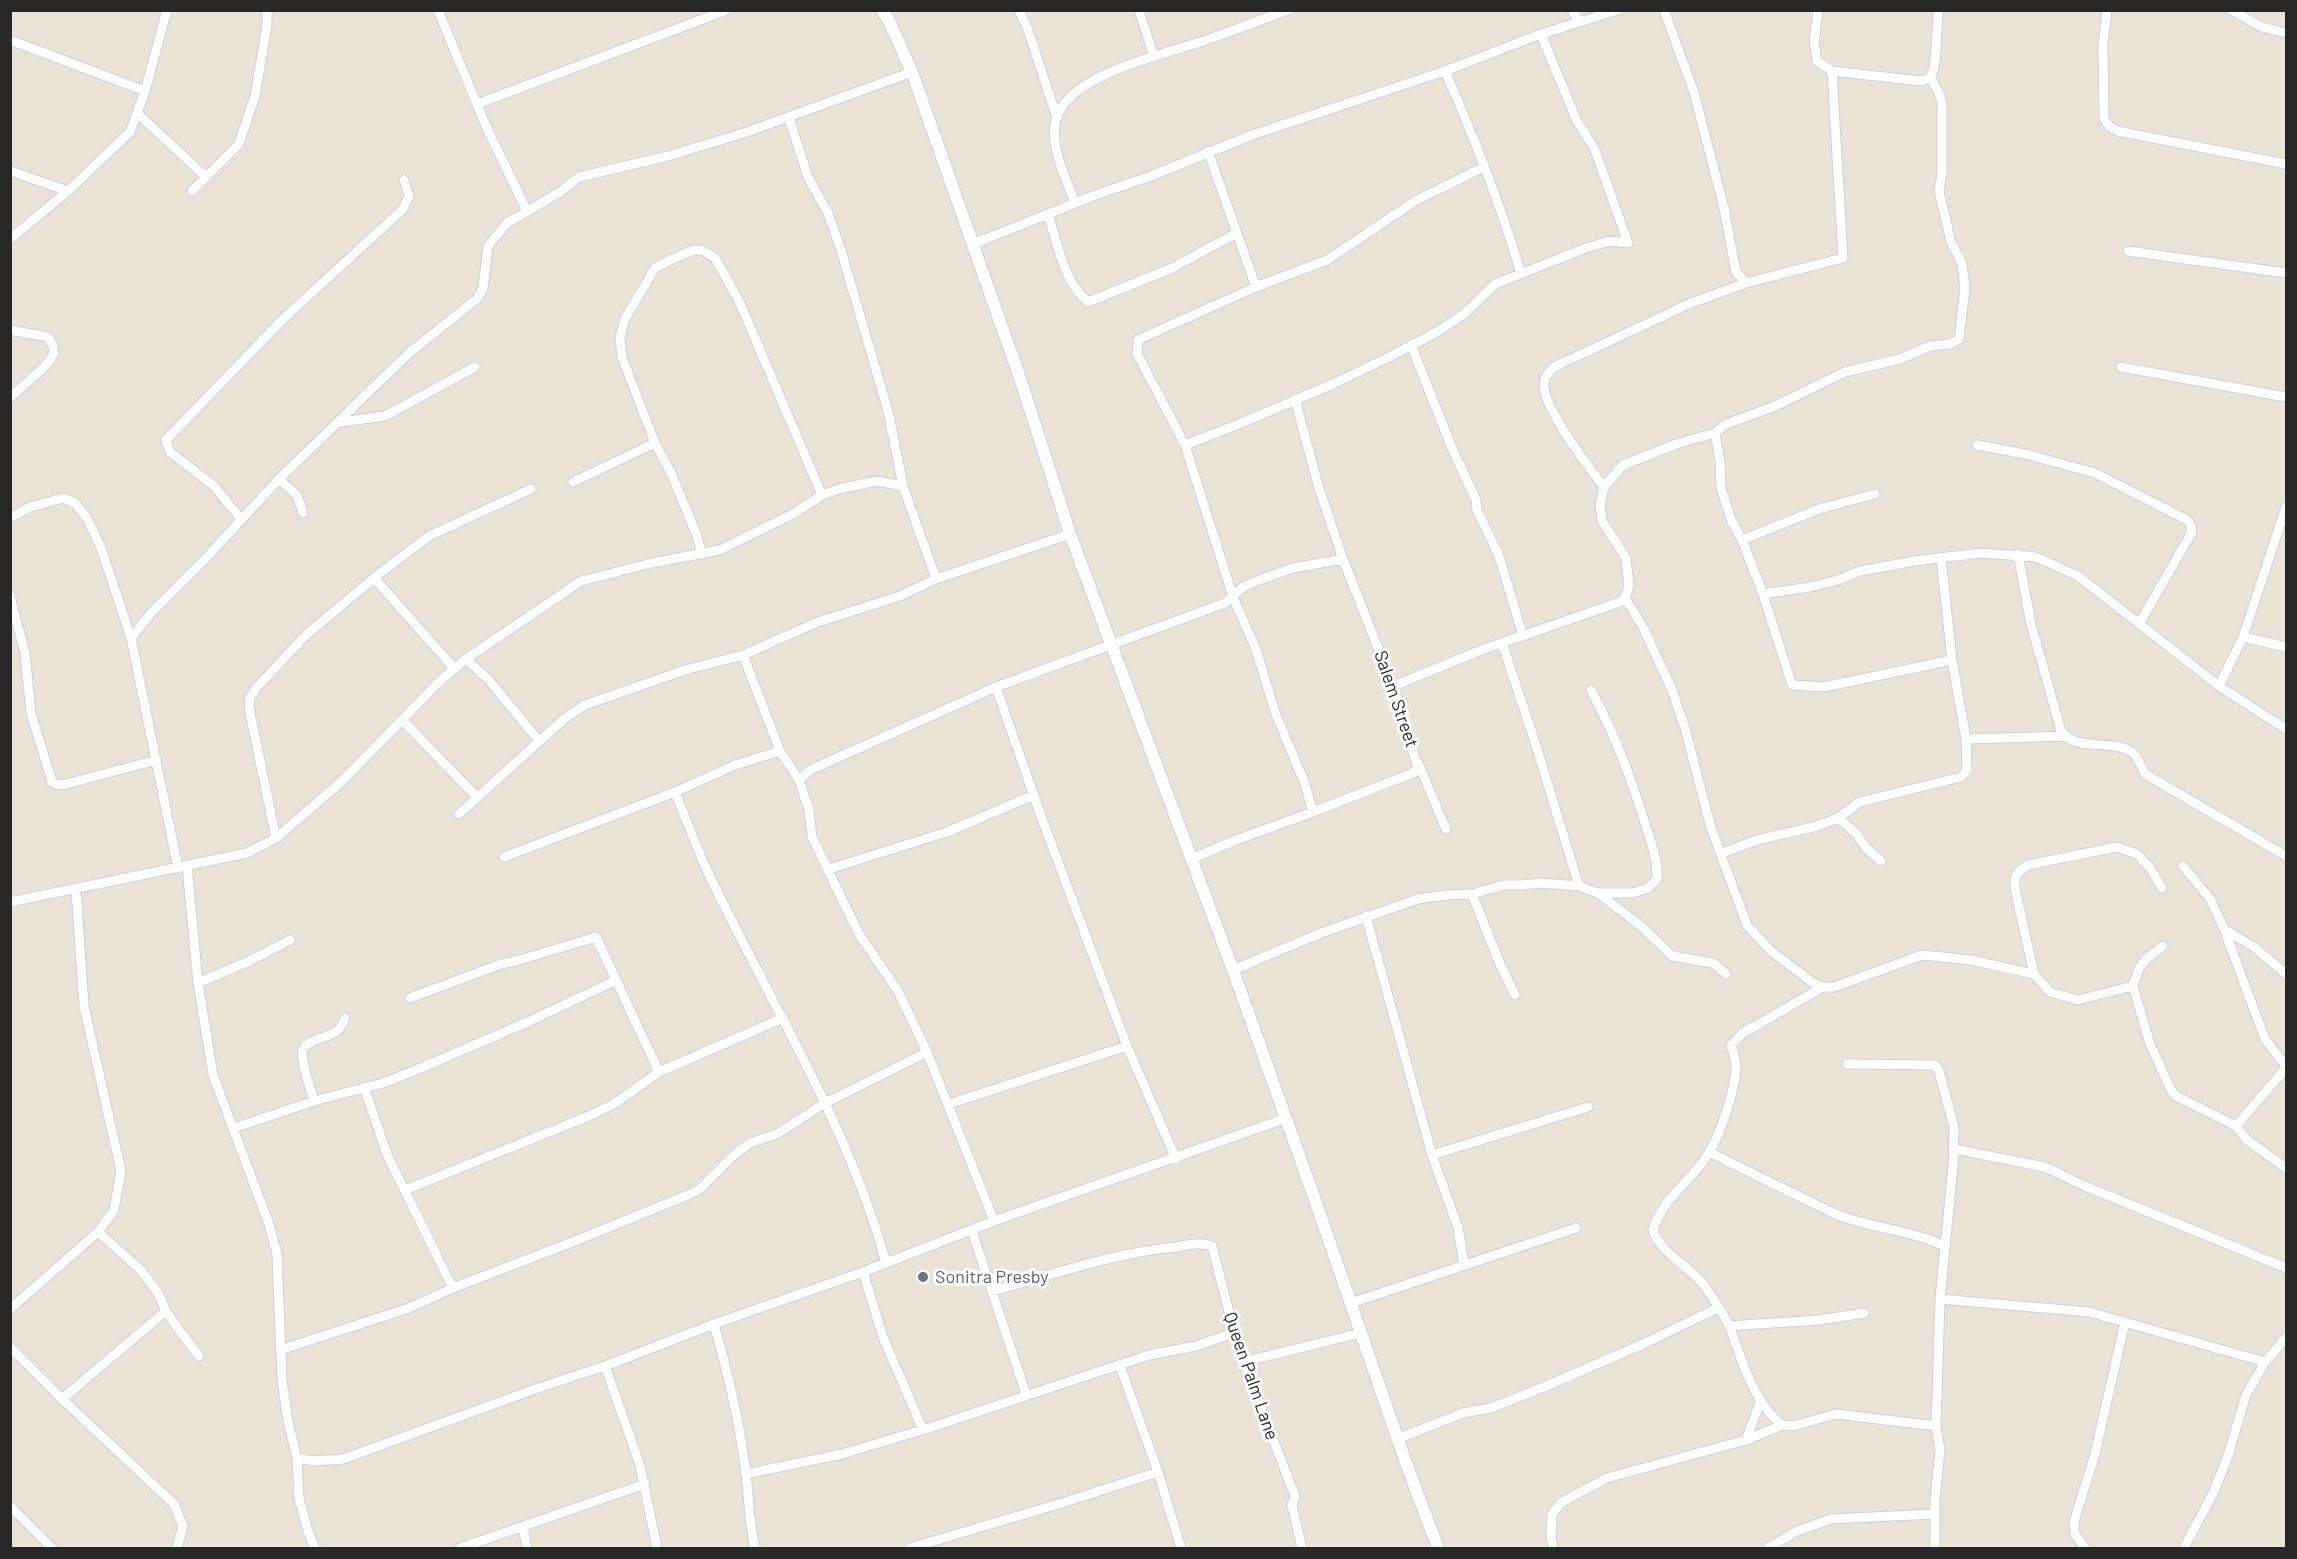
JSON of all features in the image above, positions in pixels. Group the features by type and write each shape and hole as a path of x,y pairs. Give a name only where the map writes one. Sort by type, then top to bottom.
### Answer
{"street":[{"path":"10,239 68,190 130,132 145,91 168,10"},
{"path":"192,191 239,144 255,96 267,25 267,10"},
{"path":"438,10 477,104 527,211"},
{"path":"477,104 727,10"},
{"path":"882,10 912,72 1021,381 1070,534 1233,970 1397,1439 1438,1548"},
{"path":"1019,10 1027,27 1056,118 1055,138 1075,203"},
{"path":"1139,10 1154,57"},
{"path":"1056,118 1065,104 1095,79 1132,63 1288,10"},
{"path":"1572,10 1579,22"},
{"path":"973,244 1262,131 1445,71 1541,34 1618,10"},
{"path":"1664,10 1694,92 1724,208 1736,272 1746,283"},
{"path":"1818,10 1814,42 1817,61 1832,71 1854,75 1882,75 1906,81 1920,81 1930,77 1936,60 1935,38 1939,10"},
{"path":"2107,10 2103,44 2104,119 2109,126 2117,131 2286,164"},
{"path":"2231,10 2262,27 2286,33"},
{"path":"1185,445 1333,384 1412,345 1464,314 1495,284 1610,241 1628,243 1595,150 1576,119 1541,34"},
{"path":"10,40 145,91"},
{"path":"1445,71 1466,118 1506,222 1521,274"},
{"path":"1604,487 1575,450 1560,426 1545,392 1544,383 1547,374 1554,368 1691,303 1746,283 1843,258 1832,71"},
{"path":"131,638 153,611 279,479 409,353 478,298 483,288 488,246 507,223 560,192 579,177 668,156 789,118 912,72"},
{"path":"1393,686 1436,667 1620,602 1625,598 1629,586 1626,558 1602,521 1600,506 1604,487 1610,477 1623,465 1678,443 1715,433 1726,424 1773,407 1845,372 1900,359 1930,346 1950,344 1959,339 1965,288 1962,263 1951,242 1942,211 1939,191 1942,174 1942,104 1930,77"},
{"path":"137,113 206,177"},
{"path":"789,118 808,177 828,213 840,250 888,411 903,486 936,579"},
{"path":"1208,151 1256,287"},
{"path":"1313,812 1305,784 1275,712 1256,649 1233,597 1185,445 1137,353 1138,340 1256,287 1327,260 1415,201 1484,167"},
{"path":"10,171 68,190"},
{"path":"241,519 214,486 170,452 166,440 282,320 402,210 410,196 404,180"},
{"path":"1048,214 1067,274 1076,292 1088,302 1170,269 1237,233"},
{"path":"702,554 696,533 671,473 655,442 622,357 620,337 625,319 655,268 683,254 702,250 715,258 739,301 822,495"},
{"path":"2128,251 2286,273"},
{"path":"10,330 48,337 54,354 45,366 10,399"},
{"path":"1412,345 1454,453 1476,500 1477,510 1499,556 1523,636"},
{"path":"340,422 385,416 475,367"},
{"path":"2121,367 2286,397"},
{"name":"Salem Street","path":"1191,859 1413,773 1418,768 1393,686 1343,559 1318,485 1295,399"},
{"path":"1715,433 1720,462 1721,488 1731,520 1742,540 1763,594 1792,685 1824,687 1952,660"},
{"path":"573,482 655,442"},
{"path":"1977,445 2025,454 2095,473 2187,520 2192,532 2139,624"},
{"path":"279,479 297,495 303,513"},
{"path":"10,902 247,853 276,838 340,783 454,668 581,581 652,563 720,550 793,514 822,495 839,489 877,481 903,486"},
{"path":"276,838 249,708 250,697 258,686 306,635 429,536 531,489"},
{"path":"1742,540 1819,509 1875,494"},
{"path":"10,518 30,507 63,498 75,502 87,518 101,548 131,638 182,867 213,1074 269,1224 277,1254 282,1380 288,1422 297,1458 299,1498 315,1548"},
{"path":"2219,686 2243,637 2286,507"},
{"path":"459,814 565,718 585,705 685,669 743,655 818,621 900,596 936,579 1070,534"},
{"path":"1763,594 1829,582 1860,571 1941,558 1980,553 2036,556 2078,576 2219,686 2286,729"},
{"path":"2018,554 2031,624 2061,731 2065,736"},
{"path":"1722,853 1757,840 1817,826 1838,818 1860,802 1961,777 1967,770 1941,558"},
{"path":"799,780 810,770 996,687 1203,612 1233,597 1243,587 1284,571 1343,559"},
{"path":"374,578 454,668"},
{"path":"10,596 25,653 31,713 52,782 66,784 157,760"},
{"path":"1625,598 1643,627 1672,690 1685,728 1711,828 1747,926 1772,951 1812,982 1823,987 1834,987 1922,955 1971,960 2034,974"},
{"path":"2243,637 2286,647"},
{"path":"1502,643 1579,886"},
{"path":"743,655 780,751 799,780 810,810 813,837 859,934 898,991 927,1052 994,1221"},
{"path":"466,659 488,679 539,741"},
{"path":"996,687 1127,1046 1176,1159"},
{"path":"1592,690 1623,756 1649,834 1658,872 1657,879 1648,888 1633,893 1598,893"},
{"path":"403,721 477,797"},
{"path":"1965,739 2065,736 2096,745 2119,747 2134,754 2145,774 2286,856"},
{"path":"504,857 675,792 735,765 780,751"},
{"path":"1417,761 1446,829"},
{"path":"675,792 711,879 825,1103 861,1184 886,1263"},
{"path":"829,869 947,832 1034,795"},
{"path":"1838,818 1856,832 1867,849 1881,861"},
{"path":"2133,986 2078,1000 2050,992 2034,974 2014,878 2018,871 2028,865 2117,847 2137,854 2151,869 2162,888"},
{"path":"2183,866 2211,900 2265,1039 2284,1064"},
{"path":"1233,970 1366,916 1418,899 1472,894 1504,885 1540,883 1579,886 1598,893 1642,927 1672,956 1713,963 1726,974"},
{"path":"10,1309 98,1232 114,1210 121,1171 84,1006 76,889"},
{"path":"1472,894 1500,964 1515,994"},
{"path":"1366,916 1432,1155 1458,1228 1464,1264"},
{"path":"2224,929 2254,947 2286,975"},
{"path":"410,998 501,964 516,962 596,937 614,981 659,1072"},
{"path":"198,983 290,940"},
{"path":"2163,946 2146,959 2139,968 2133,986 2150,1044 2171,1090 2176,1096 2236,1126 2247,1140 2286,1168"},
{"path":"234,1128 314,1101 404,1075 472,1047 614,981"},
{"path":"1782,1425 1770,1416 1751,1384 1729,1326 1704,1285 1662,1246 1653,1230 1656,1221 1676,1192 1709,1152 1731,1096 1736,1066 1731,1045 1743,1033 1823,987"},
{"path":"314,1101 303,1051 308,1044 338,1032 343,1027 345,1018"},
{"path":"405,1190 589,1116 614,1104 659,1072 783,1018"},
{"path":"949,1104 1127,1046"},
{"path":"2236,1126 2284,1064 2286,1049"},
{"path":"280,1350 409,1308 453,1288 700,1189 737,1152 750,1143 777,1134 825,1103 927,1052"},
{"path":"1847,1064 1935,1065 1939,1071 1954,1127 1940,1299 1936,1426 1940,1450 1934,1514 1935,1548"},
{"path":"364,1087 388,1157 419,1224 453,1288"},
{"path":"1432,1155 1588,1107"},
{"path":"297,1458 314,1461 343,1459 863,1272 994,1221 1287,1119"},
{"path":"1954,1149 2045,1167 2086,1187 2286,1268"},
{"path":"1709,1152 1835,1214 1856,1222 1930,1239 1945,1246"},
{"path":"1351,1303 1576,1227"},
{"path":"972,1231 1026,1394"},
{"path":"98,1232 141,1270 158,1293 166,1311 199,1356"},
{"name":"Queen Palm Lane","path":"992,1291 1112,1258 1163,1248 1204,1244 1212,1246 1233,1333 1295,1496 1292,1505 1298,1547"},
{"path":"863,1272 883,1337 923,1430"},
{"path":"1940,1299 2089,1312 2265,1362"},
{"path":"1397,1439 1463,1413 1491,1408 1544,1387 1718,1308"},
{"path":"63,1399 166,1311"},
{"path":"1729,1326 1819,1320 1864,1312"},
{"path":"2085,1548 2075,1534 2074,1521 2096,1454 2125,1322"},
{"path":"714,1324 728,1374 746,1474 755,1548"},
{"path":"746,1474 842,1454 923,1430 1149,1355 1196,1346 1233,1333"},
{"path":"1243,1362 1361,1333"},
{"path":"2184,1548 2213,1492 2227,1458 2246,1395 2265,1362 2286,1338"},
{"path":"10,1347 174,1504 183,1526 177,1548"},
{"path":"604,1366 629,1430 645,1484 657,1548"},
{"path":"1120,1366 1158,1472 1181,1548"},
{"path":"1746,1440 1761,1400"},
{"path":"1553,1548 1552,1514 1562,1502 1607,1478 1746,1440 1782,1425 1793,1426 1836,1414 1936,1426"},
{"path":"910,1548 1158,1472"},
{"path":"460,1548 645,1484"},
{"path":"10,1506 52,1548"},
{"path":"1768,1548 1797,1531 1831,1519 1934,1514"},
{"path":"523,1526 526,1548"}],"place":[{"name":"Sonitra Presby","path":"923,1277"}]}
